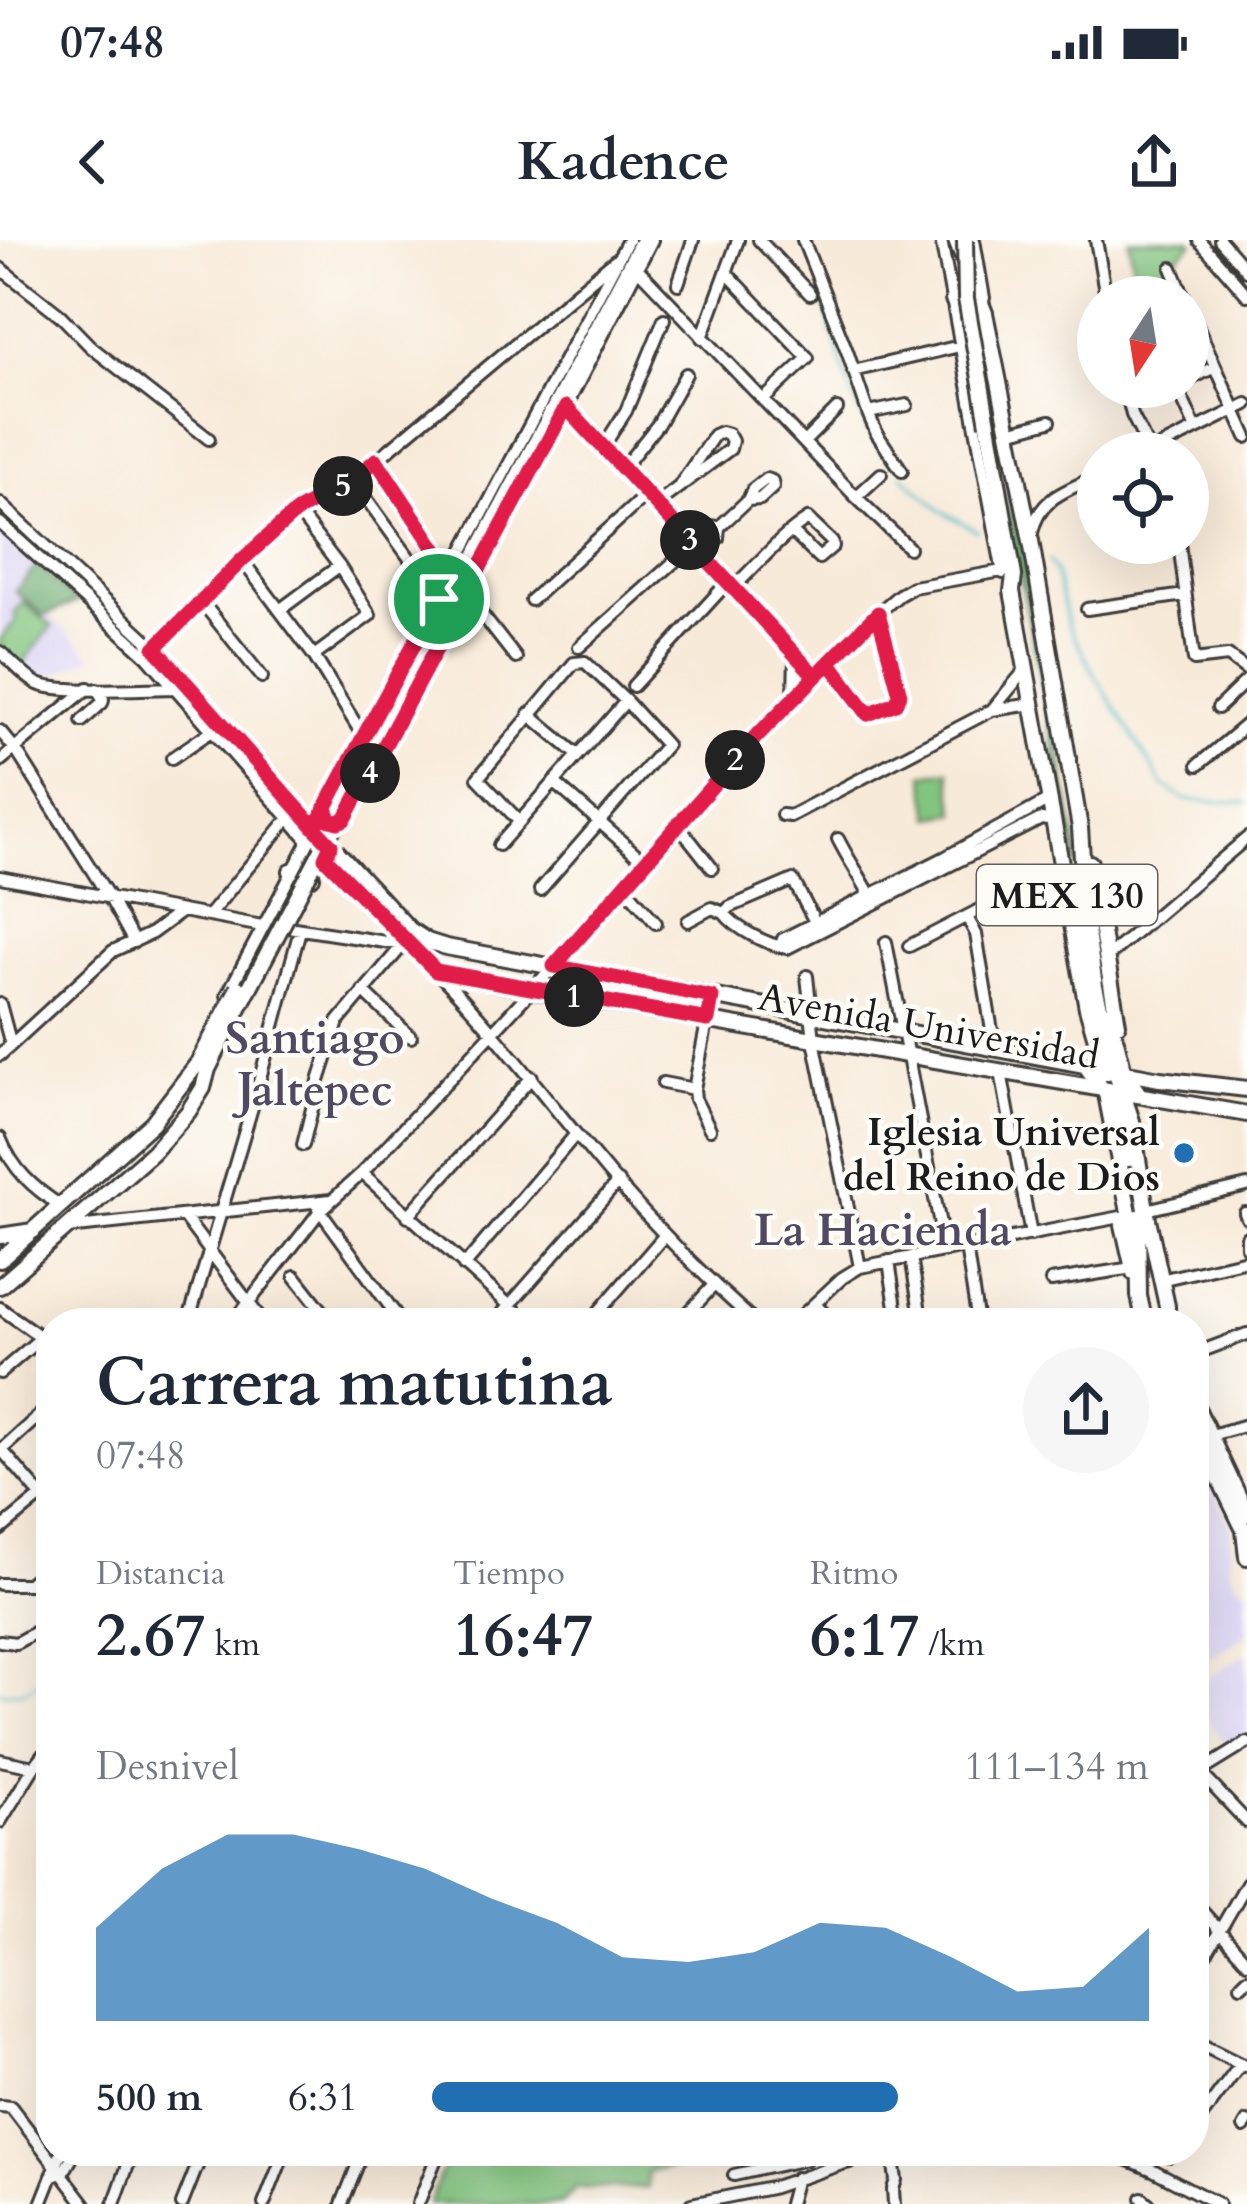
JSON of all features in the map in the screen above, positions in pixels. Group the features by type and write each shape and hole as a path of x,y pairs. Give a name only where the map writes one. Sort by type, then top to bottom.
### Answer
{"main road":[{"path":"0,1260 152,1124 226,1020 635,240"},
{"name":"MEX 130","path":"965,240 971,278 986,313 1031,541 1080,828 1087,933 1111,1080 1132,1121 1167,1308"},
{"name":"MEX 130","path":"965,240 966,299 1014,576 1012,591 1089,1019 1117,1098 1137,1209 1141,1308"},
{"path":"953,300 970,302 1000,387"},
{"path":"1046,771 1061,808 1086,910"},
{"path":"326,807 330,820 345,819"},
{"path":"1080,828 1088,848 1123,1043 1145,1075 1141,1086 1148,1095"},
{"name":"Avenida Universidad","path":"312,834 405,945 436,971 1079,1084 1145,1075 1247,1089"},
{"name":"Avenida Universidad","path":"328,852 410,930 446,947 1084,1065"},
{"path":"291,871 305,867 312,882"},
{"path":"743,1027 748,1004"},
{"path":"1045,1057 1082,1053 1089,1019"},
{"path":"0,1286 154,1152 188,1112 203,1088 226,1020"},
{"path":"1084,1065 1148,1095 1247,1114"},
{"path":"1079,1084 1086,1077 1084,1065"},
{"path":"1111,1080 1121,1217 1138,1296"},
{"path":"1132,1121 1148,1095"},
{"path":"0,1236 34,1232"},
{"path":"1140,1251 1161,1308"},
{"path":"1209,1450 1246,1524 1247,1557"}],"street":[{"path":"151,652 297,511 353,480 635,240"},
{"path":"185,1078 363,736 445,607 465,593 652,240"},
{"path":"678,284 693,240"},
{"path":"701,338 738,240"},
{"path":"760,240 810,294"},
{"path":"803,240 868,413 902,471"},
{"name":"MEX 130","path":"941,240 1002,571 1012,591"},
{"name":"MEX 130","path":"965,240 986,313"},
{"path":"1096,240 1102,276"},
{"path":"1199,240 1247,295"},
{"path":"1220,240 1247,271"},
{"path":"192,1308 294,929 312,882 445,607 452,574 621,254"},
{"path":"0,268 208,439"},
{"path":"637,268 909,548"},
{"path":"1172,268 1175,276"},
{"path":"726,272 808,358 763,400"},
{"path":"603,447 626,411 664,319"},
{"path":"853,371 960,346"},
{"path":"1209,353 1247,437"},
{"path":"1209,370 1215,367"},
{"path":"623,468 658,424 686,374"},
{"path":"1190,432 1247,404"},
{"path":"868,413 908,405"},
{"path":"566,407 815,676"},
{"path":"1186,408 1196,429"},
{"path":"804,442 837,409"},
{"path":"1009,432 1050,421"},
{"path":"531,600 651,499 680,485 719,458 732,445 728,434 717,433 680,485"},
{"path":"707,445 719,458"},
{"path":"376,460 452,574"},
{"path":"856,497 881,474"},
{"path":"353,480 445,607"},
{"path":"1018,480 1047,500"},
{"path":"1031,541 1036,517 1047,500 1077,486"},
{"path":"519,821 478,778 579,654 696,548 718,538 718,527 748,500"},
{"name":"Avenida Universidad","path":"0,503 151,652 312,834"},
{"path":"297,511 370,614 314,656"},
{"name":"Avenida Universidad","path":"0,523 151,652 176,688 289,818 312,834"},
{"path":"633,686 731,585 792,532"},
{"path":"242,560 314,656 363,736"},
{"path":"1181,564 1194,660 1228,656 1247,670"},
{"path":"280,609 339,566"},
{"path":"67,1228 317,1207 331,1200 362,1173 554,966 735,760 878,613 914,587 1002,571"},
{"path":"465,593 516,658"},
{"path":"1087,609 1185,595"},
{"path":"201,601 262,677"},
{"path":"830,663 868,714 899,699 878,613"},
{"path":"0,652 40,685 176,688"},
{"path":"794,698 795,653"},
{"path":"540,890 666,745 579,654"},
{"path":"992,710 1026,669"},
{"path":"1218,708 1247,680"},
{"path":"82,721 102,703 92,689"},
{"path":"0,761 92,689"},
{"path":"1009,689 1013,707"},
{"path":"499,845 626,701"},
{"path":"782,815 790,816 992,710 1033,704"},
{"path":"529,714 578,755"},
{"path":"1198,765 1247,724"},
{"path":"172,758 213,730"},
{"path":"0,731 134,942"},
{"path":"554,782 646,863"},
{"path":"688,920 712,908 788,948 1051,799"},
{"path":"209,915 289,818"},
{"path":"781,947 783,939 870,895 1041,819 1055,821"},
{"path":"679,826 712,868"},
{"path":"1106,958 1247,838"},
{"path":"838,839 870,895"},
{"path":"0,877 262,926"},
{"path":"724,913 793,880 815,922"},
{"path":"625,886 656,923"},
{"path":"909,946 983,908"},
{"path":"0,1054 113,951 152,933 182,911"},
{"path":"967,917 976,934 995,1049"},
{"path":"294,929 405,945"},
{"path":"203,1088 294,929"},
{"path":"886,942 945,1251"},
{"path":"304,1145 338,1022 405,945"},
{"path":"436,971 532,1077 664,1236 739,1308"},
{"path":"807,976 814,1040 860,1267"},
{"path":"363,991 411,1037"},
{"path":"710,1129 694,1089 712,997"},
{"path":"0,1004 11,1045"},
{"path":"1001,1072 1031,1234"},
{"path":"408,1216 532,1077"},
{"path":"663,1084 694,1089"},
{"path":"464,1266 576,1134"},
{"path":"0,1138 15,1168 61,1206"},
{"path":"362,1173 510,1306 618,1182"},
{"path":"1146,1210 1247,1186"},
{"path":"244,1308 317,1207"},
{"path":"317,1207 391,1308"},
{"path":"184,1216 254,1308"},
{"path":"811,1308 860,1267 1121,1217"},
{"path":"603,1308 664,1236"},
{"path":"1247,1237 1247,1247"},
{"path":"967,1247 976,1308"},
{"path":"911,1257 919,1308"},
{"path":"1160,1280 1247,1260"},
{"path":"889,1261 896,1308"},
{"path":"1051,1281 1132,1268"},
{"path":"295,1276 320,1308"},
{"path":"693,1308 714,1285"},
{"path":"815,1304 819,1308"},
{"path":"0,1308 36,1333"},
{"path":"1209,1348 1247,1334"},
{"path":"0,1372 36,1347"},
{"path":"36,1418 1,1450 36,1483"},
{"path":"1209,1432 1247,1425"},
{"path":"0,1530 36,1500"},
{"path":"28,1584 36,1577"},
{"path":"0,1584 36,1584"},
{"path":"0,1641 16,1643 36,1632"},
{"path":"1209,1763 1247,1743"},
{"path":"0,1760 34,1767"},
{"path":"0,1822 36,1764"},
{"path":"1209,1782 1247,1822"},
{"path":"1209,1949 1247,1883"},
{"path":"1209,1918 1246,1958"},
{"path":"1209,2048 1244,2066 1209,2109"},
{"path":"0,2106 11,2107 36,2143"},
{"path":"53,2166 85,2204"},
{"path":"41,2204 58,2166"},
{"path":"57,2171 65,2166"},
{"path":"114,2204 128,2166"},
{"path":"182,2204 196,2166"},
{"path":"264,2204 279,2166"},
{"path":"343,2204 357,2166"},
{"path":"418,2204 433,2166"},
{"path":"734,2175 767,2166"},
{"path":"789,2204 802,2166"},
{"path":"692,2204 840,2166"},
{"path":"894,2166 895,2204"},
{"path":"1144,2166 1218,2204"}],"shaded area":[{"path":"0,530 77,602 49,616 94,657 38,681 0,652"},
{"path":"1209,1480 1231,1530 1230,1570 1247,1590 1247,1634 1209,1658"},
{"path":"1247,1653 1247,1734 1226,1746 1209,1720 1209,1678"}],"green space":[{"path":"1129,240 1193,243 1156,276 1134,276"},
{"path":"985,353 1034,585 1076,865 1010,525"},
{"path":"38,565 77,602 44,616 15,591"},
{"path":"23,602 52,626 21,666 0,649 0,640 17,619 14,615"},
{"path":"949,770 956,813 931,817 924,774"},
{"path":"443,2166 680,2166 648,2171 648,2188 576,2188 559,2204 429,2204"}],"waterway":[{"path":"825,309 859,410 891,464"},
{"path":"902,475 940,510 977,531"},
{"path":"1049,561 1068,625 1163,785 1185,800 1247,803"},
{"path":"0,1692 23,1691 36,1684"}],"place":[{"name":"Iglesia Universal del Reino de Dios","path":"1184,1153"}],"district":[{"name":"Santiago Jaltepec","path":"315,1063"},
{"name":"La Hacienda","path":"883,1229"}],"route":[{"path":"439,599 363,736 315,828 331,845 325,858 436,971 708,1020 712,997 554,966 748,745 830,663 878,613 900,694 896,703 868,714 830,663 815,676 566,407 345,819 330,820 326,807 315,828 155,648 297,511 353,480 376,460 452,574 439,599"}]}
